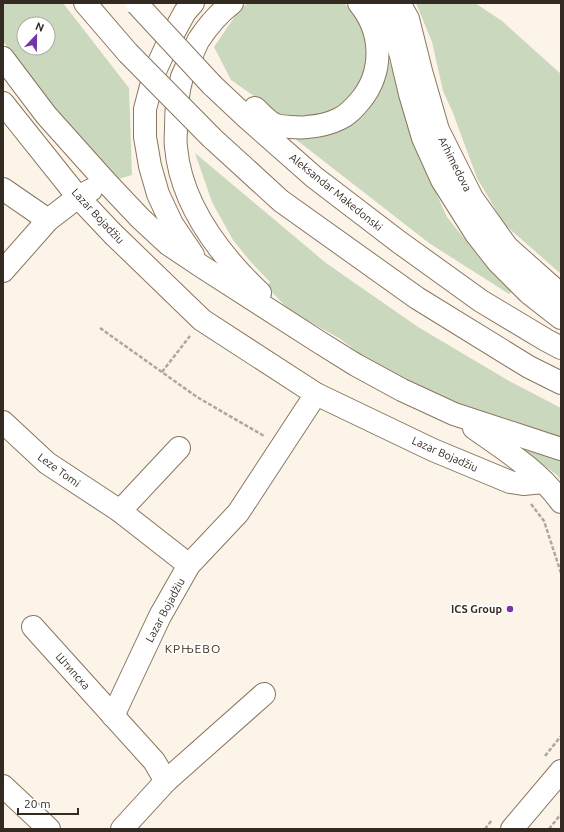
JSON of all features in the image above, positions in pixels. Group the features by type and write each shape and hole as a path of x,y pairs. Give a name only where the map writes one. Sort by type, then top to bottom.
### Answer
{"street":[{"path":"85,3 128,53 212,138 281,201 417,298 529,367 561,383"},
{"name":"Aleksandar Makedonski","path":"137,3 212,85 314,177 398,242 481,301 561,348"},
{"path":"193,3 185,12 155,71 145,109 145,137 150,166 158,194 172,224 201,266"},
{"path":"232,3 212,23 198,42 182,78 176,109 176,146 180,170 186,191 207,232 247,281 291,323"},
{"path":"212,85 246,101 274,125 301,128 324,125 341,119 354,109 364,97 372,83 378,64 378,46 372,27 359,3"},
{"path":"381,3 393,29 423,138 442,180 476,234 498,262 530,293 561,318"},
{"name":"Arhimedova","path":"399,3 408,19 438,130 472,198 507,247 561,295"},
{"path":"3,58 46,115 140,218 168,244 356,365 402,390 454,414 561,450"},
{"name":"Lazar Bojadžiu","path":"3,103 78,197 202,320 316,394 432,450 510,482 523,484 544,482"},
{"path":"3,272 48,220 78,197 106,182"},
{"path":"3,189 48,220"},
{"name":"Lazar Bojadžiu","path":"113,716 160,616 189,565 238,513 316,394"},
{"path":"454,414 535,473 556,494 561,502"},
{"name":"Leze Tomi","path":"3,422 47,463 120,511 189,565"},
{"path":"120,511 179,448"},
{"name":"Штипска","path":"33,627 113,716"},
{"path":"122,829 166,781 264,694"},
{"path":"113,716 154,761 166,781"},
{"path":"512,829 561,771"},
{"path":"3,786 49,829"}],"path":[{"path":"162,372 202,320"},
{"path":"100,328 197,397 282,446"},
{"path":"510,482 526,498 544,521 561,573"},
{"path":"549,829 561,814"}],"green space":[{"path":"3,3 63,3 129,88 132,175 115,180 47,104 3,41"},
{"path":"248,3 344,3 358,19 373,60 348,106 318,117 285,118 231,80 214,47 240,9"},
{"path":"416,3 475,3 502,21 561,74 561,274 504,224 477,178 453,113 443,91 432,42"},
{"path":"389,60 423,164 447,217 486,266 513,291 509,294 429,243 294,138 352,123 375,98 384,81"},
{"path":"195,153 326,263 418,327 511,382 561,408 561,445 431,394 363,356 339,338 290,311 267,287 270,282 233,240 212,202"},
{"path":"526,450 561,460 561,480 557,475 526,452"}],"place":[{"name":"ICS Group","path":"510,609"}],"district":[{"name":"КРЊЕВО","path":"193,649"}]}
